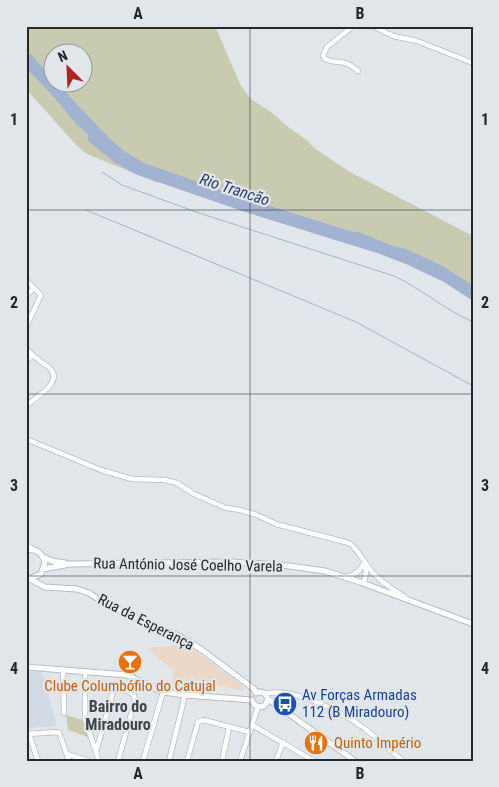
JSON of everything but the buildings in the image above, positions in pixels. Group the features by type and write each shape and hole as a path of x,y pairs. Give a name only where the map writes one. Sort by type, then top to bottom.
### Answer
{"street":[{"path":"353,26 327,47 323,56 325,60 341,60 349,63 358,70"},
{"path":"373,26 394,36 417,41 473,63"},
{"path":"26,280 41,294 26,327"},
{"path":"26,296 34,288"},
{"path":"26,348 32,356 52,370 54,381 51,386 26,406"},
{"path":"26,361 32,356"},
{"path":"26,439 101,470 132,479 165,480 177,483 194,494 226,508 240,510 257,515 276,524 349,543 356,548 373,574 386,585 408,598"},
{"path":"26,545 40,553 43,557 45,562 42,571 45,583 52,587"},
{"path":"26,550 33,549"},
{"name":"Rua António José Coelho Varela","path":"43,557 52,561 70,564 231,562 282,565 325,571 408,598 473,624"},
{"path":"346,577 355,574 365,562"},
{"path":"364,583 365,562"},
{"name":"Rua António José Coelho Varela","path":"28,578 42,571 70,564"},
{"name":"Rua da Esperança","path":"28,578 45,587 77,589 90,593 110,606 181,637 226,668 254,689 256,693"},
{"path":"26,667 127,675 163,692 252,700"},
{"path":"63,670 64,713"},
{"path":"86,672 85,720 99,761"},
{"path":"96,752 115,690 119,689 130,692 135,698 118,761"},
{"path":"143,761 163,692"},
{"path":"252,700 256,693 260,692 266,699 355,761"},
{"path":"258,707 262,707 272,692 288,692 336,711 363,727 403,761"},
{"path":"169,761 185,695"},
{"path":"252,700 258,707"},
{"path":"240,761 258,707"},
{"path":"187,761 198,722 204,720 249,732"},
{"path":"252,725 312,760"},
{"path":"222,761 229,728"},
{"path":"38,761 27,734 59,732 69,761"},
{"path":"276,761 282,742"},
{"path":"67,754 88,761"}],"shaded area":[{"path":"180,645 195,651 244,687 242,691 198,680 172,681 174,671 146,648"},
{"path":"26,671 42,672 57,726 26,728"}],"green space":[{"path":"26,26 215,26 241,86 252,100 271,112 307,140 314,148 350,172 473,236 473,285 443,266 407,249 391,245 359,232 163,171 158,183 87,154 78,147 26,89"},
{"path":"66,715 83,720 88,737 68,730"}],"water":[{"path":"26,49 42,67 42,85 26,68"},
{"path":"49,92 66,92 109,138 124,151 144,163 218,189 359,232 391,245 407,249 443,266 473,285 473,301 444,282 380,254 242,211 135,174 116,163 88,141 88,134 77,125"}],"waterway":[{"path":"102,172 122,185 196,212 394,276 473,322"},
{"path":"86,210 356,322 473,386"}],"place":[{"name":"Clube Columbófilo do Catujal","path":"130,662"},
{"name":"Av Forças Armadas 112 (B Miradouro)","path":"285,704"},
{"name":"Quinto Império","path":"316,743"}],"district":[{"name":"Bairro do Miradouro","path":"118,715"}],"water label":[{"name":"Rio Trancão","path":"235,189"}]}
